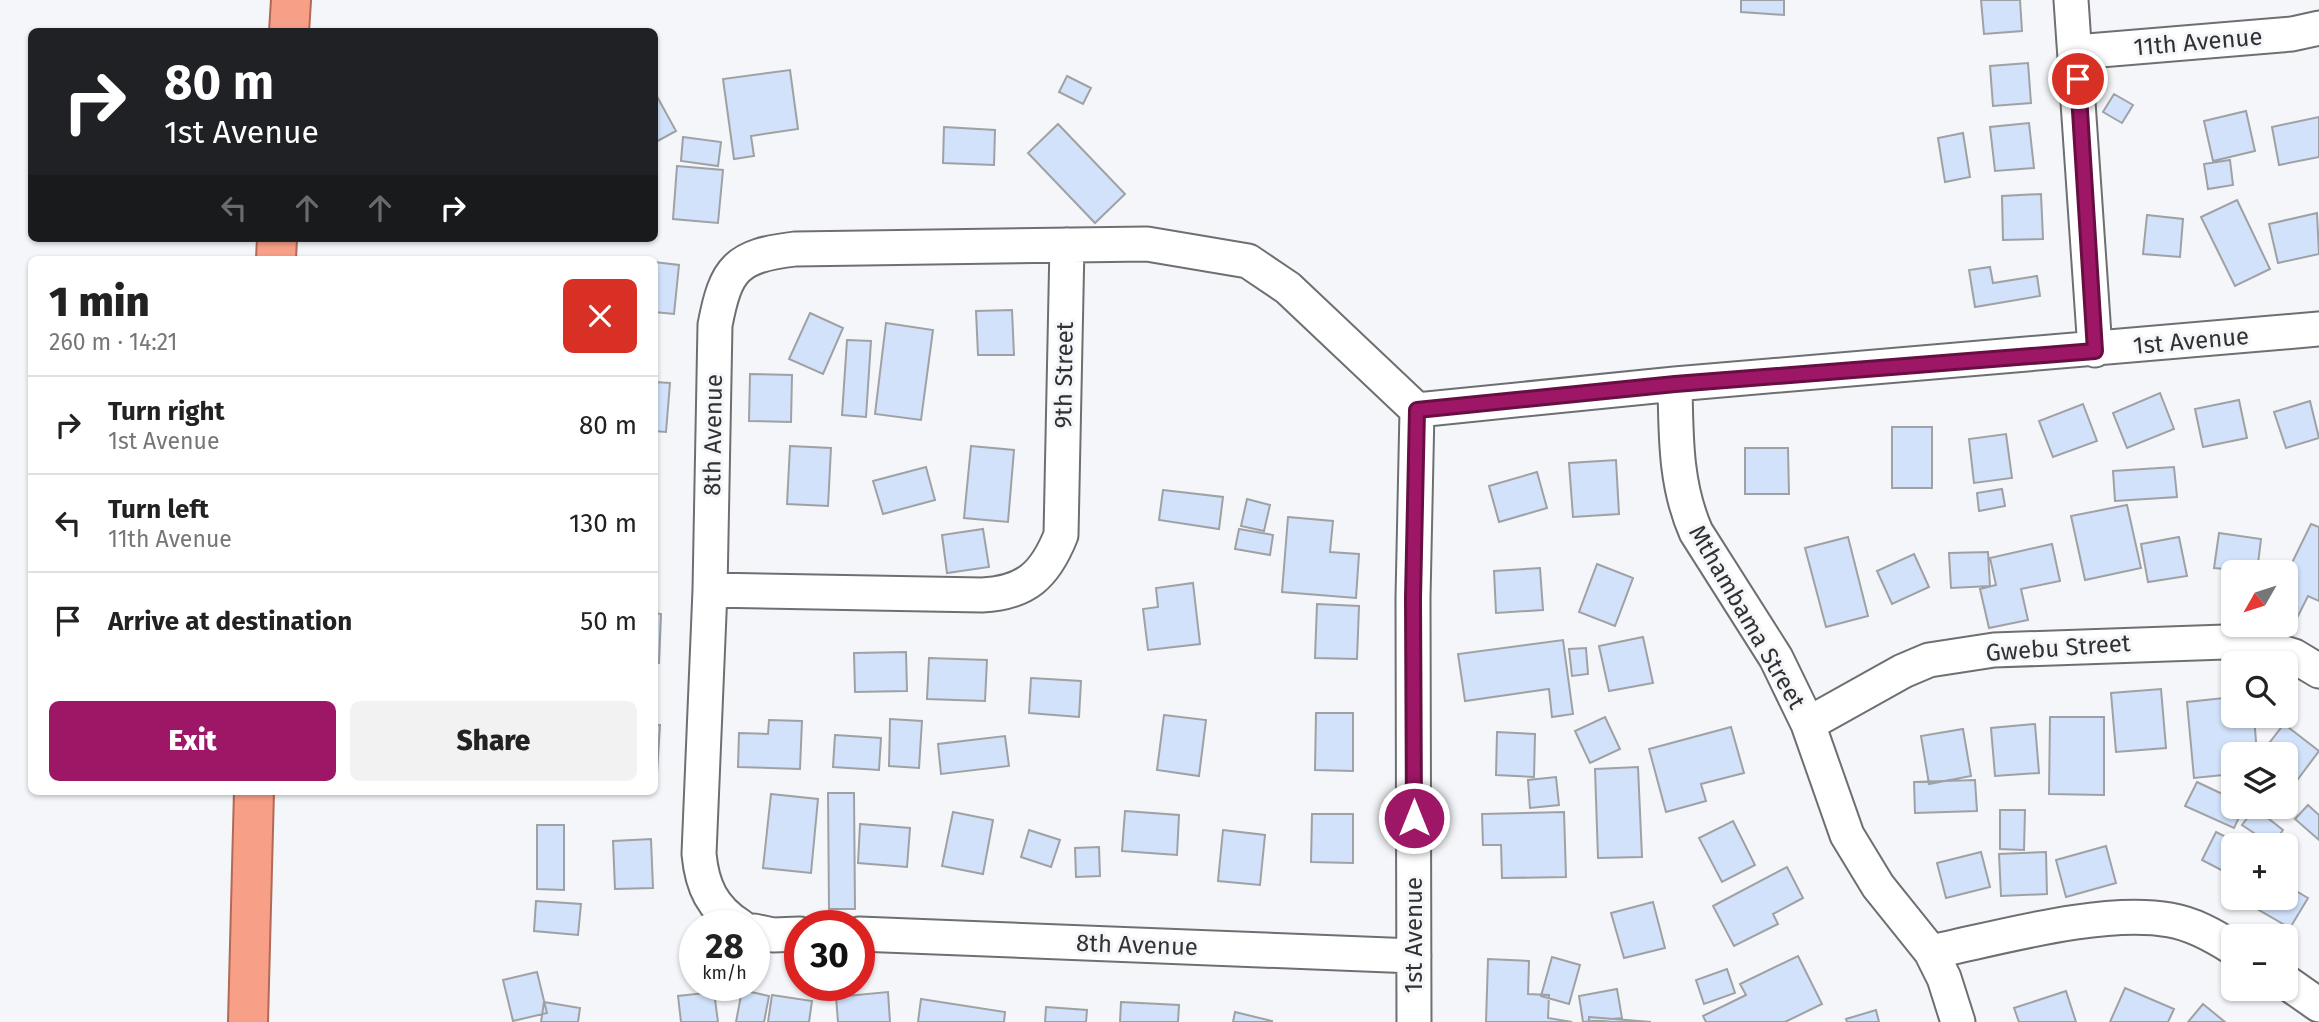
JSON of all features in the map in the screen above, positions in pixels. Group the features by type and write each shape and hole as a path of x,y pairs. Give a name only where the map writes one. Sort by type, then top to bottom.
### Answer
{"highway":[{"path":"289,28 291,0"},
{"path":"248,1022 254,795"}],"street":[{"path":"2071,0 2077,52 2095,351"},
{"name":"11th Avenue","path":"2077,52 2292,34 2319,29"},
{"path":"1067,245 1147,244 1248,261 1288,288 1417,410"},
{"name":"9th Street","path":"710,590 982,596 1005,594 1032,580 1047,564 1061,535 1067,245"},
{"name":"8th Avenue","path":"720,910 701,878 699,854 710,590 715,326 722,291 733,272 754,256 795,249 1067,245"},
{"name":"1st Avenue","path":"1414,1022 1413,598 1417,410 1675,384 2095,351 2319,329"},
{"name":"Mthambama Street","path":"1675,384 1677,469 1686,510 1710,556 1776,658 1808,724 1847,835 1878,886 1931,952 1944,978 1958,1022"},
{"name":"Gwebu Street","path":"1808,724 1911,667 1929,660 1994,650 2225,642 2271,649 2294,656 2319,671"},
{"path":"1931,952 2067,923 2133,918 2168,920 2195,927 2221,941"},
{"name":"8th Avenue","path":"875,935 1414,956"},
{"path":"2298,990 2319,1004"}],"building":[{"path":"1741,0 1784,0 1784,15 1741,12"},
{"path":"1981,0 2020,0 2022,31 1984,34"},
{"path":"2028,63 2031,103 1993,106 1990,66"},
{"path":"790,70 798,129 751,136 754,156 734,159 723,79"},
{"path":"1067,76 1091,88 1083,104 1059,92"},
{"path":"2114,94 2133,105 2122,123 2103,112"},
{"path":"658,98 676,131 658,141"},
{"path":"2246,111 2255,151 2213,161 2204,121"},
{"path":"2319,117 2319,157 2279,165 2272,127"},
{"path":"2029,123 2034,168 1995,171 1990,127"},
{"path":"1058,124 1125,194 1095,223 1028,153"},
{"path":"944,127 995,130 994,165 943,163"},
{"path":"1963,133 1970,177 1945,182 1938,138"},
{"path":"683,137 721,142 718,166 681,161"},
{"path":"2230,160 2233,185 2208,189 2204,164"},
{"path":"677,166 723,170 718,223 673,219"},
{"path":"2041,194 2043,239 2003,240 2002,196"},
{"path":"2237,200 2270,269 2235,286 2201,217"},
{"path":"2317,213 2319,254 2278,263 2269,224"},
{"path":"2147,215 2183,219 2180,257 2143,254"},
{"path":"658,262 679,265 674,314 658,312"},
{"path":"1990,267 1993,283 2037,276 2040,296 1975,307 1969,270"},
{"path":"1012,310 1014,355 978,355 976,311"},
{"path":"810,313 843,328 823,374 789,359"},
{"path":"886,323 933,330 921,420 875,414"},
{"path":"847,340 871,341 866,417 842,415"},
{"path":"750,374 792,375 791,422 749,421"},
{"path":"658,382 670,383 666,432 658,431"},
{"path":"2160,393 2174,429 2127,448 2113,413"},
{"path":"2239,400 2247,438 2203,447 2195,409"},
{"path":"2310,401 2319,438 2286,448 2274,412"},
{"path":"2083,404 2097,441 2053,457 2039,421"},
{"path":"1892,427 1932,427 1932,488 1892,488"},
{"path":"2006,434 2012,478 1974,483 1969,439"},
{"path":"790,446 831,448 828,506 787,504"},
{"path":"971,446 1014,450 1008,522 964,518"},
{"path":"1745,448 1788,448 1789,494 1745,494"},
{"path":"1616,460 1619,514 1573,517 1569,463"},
{"path":"926,467 935,500 883,514 873,481"},
{"path":"2174,467 2177,497 2115,501 2113,471"},
{"path":"1537,472 1547,508 1499,522 1489,486"},
{"path":"2002,489 2005,506 1979,511 1977,493"},
{"path":"1163,490 1223,497 1219,529 1159,520"},
{"path":"1247,499 1270,505 1264,531 1241,526"},
{"path":"2127,505 2141,568 2085,580 2071,516"},
{"path":"1288,517 1333,521 1330,552 1359,554 1356,598 1282,592"},
{"path":"2311,524 2319,527 2319,601 2308,596 2298,616 2298,560 2293,560"},
{"path":"983,529 989,567 947,573 942,535"},
{"path":"1239,529 1273,535 1270,555 1235,549"},
{"path":"2219,533 2261,539 2258,560 2221,560 2221,569 2214,568"},
{"path":"1848,537 1868,616 1826,627 1805,548"},
{"path":"2179,537 2187,576 2148,582 2141,544"},
{"path":"2052,544 2060,581 2021,589 2028,620 1989,628 1980,589 1996,585 1990,558"},
{"path":"1988,552 1990,586 1951,588 1949,553"},
{"path":"1914,554 1929,587 1892,604 1877,571"},
{"path":"1597,564 1633,578 1615,626 1579,612"},
{"path":"1540,568 1543,610 1496,613 1494,571"},
{"path":"1193,583 1200,644 1148,650 1143,609 1158,607 1156,588"},
{"path":"1317,604 1359,606 1357,659 1315,658"},
{"path":"658,614 661,614 658,663"},
{"path":"1643,637 1653,683 1609,691 1599,646"},
{"path":"1563,640 1573,714 1552,717 1549,689 1465,701 1458,654"},
{"path":"1586,648 1588,674 1572,676 1569,649"},
{"path":"906,652 907,691 855,692 854,653"},
{"path":"929,658 987,660 985,701 927,699"},
{"path":"1031,678 1081,681 1079,717 1029,713"},
{"path":"2161,689 2166,748 2116,752 2111,693"},
{"path":"2221,698 2221,728 2255,728 2256,742 2221,742 2221,775 2194,778 2187,702"},
{"path":"1316,713 1353,713 1353,771 1315,770"},
{"path":"1164,715 1206,720 1199,776 1157,770"},
{"path":"1605,717 1620,749 1590,763 1575,731"},
{"path":"2050,717 2104,717 2104,795 2049,794"},
{"path":"890,719 922,721 919,768 889,766"},
{"path":"769,720 802,721 800,769 738,767 739,733 768,734"},
{"path":"2035,724 2039,773 1995,776 1991,728"},
{"path":"658,725 660,725 658,757"},
{"path":"1731,727 1744,773 1701,784 1706,801 1666,812 1649,749"},
{"path":"2281,728 2289,728 2319,751 2298,779 2298,742 2270,742"},
{"path":"1963,729 1971,776 1929,784 1921,736"},
{"path":"1497,732 1535,734 1534,777 1496,775"},
{"path":"835,735 881,738 879,770 833,767"},
{"path":"1005,736 1009,766 941,774 938,744"},
{"path":"1638,767 1642,857 1598,858 1595,769"},
{"path":"1556,777 1559,805 1530,808 1528,780"},
{"path":"1975,780 1977,811 1915,813 1914,782"},
{"path":"2197,782 2221,793 2221,819 2238,819 2234,828 2185,806"},
{"path":"828,793 854,793 855,909 829,909"},
{"path":"771,794 818,799 811,873 763,868"},
{"path":"2308,805 2319,815 2319,840 2295,819 2298,819"},
{"path":"2000,810 2025,810 2024,850 2000,849"},
{"path":"1125,811 1179,815 1177,855 1122,851"},
{"path":"953,812 993,820 983,874 942,866"},
{"path":"1564,812 1566,877 1502,878 1501,845 1483,845 1482,814"},
{"path":"1312,814 1353,814 1353,863 1311,862"},
{"path":"2247,819 2269,819 2283,830 2281,833 2254,833 2242,825"},
{"path":"1733,821 1755,865 1722,882 1699,838"},
{"path":"860,824 910,828 907,867 858,863"},
{"path":"537,825 564,825 564,890 537,889"},
{"path":"1029,830 1060,840 1051,867 1021,857"},
{"path":"1223,830 1265,835 1260,885 1218,881"},
{"path":"2216,832 2221,834 2221,870 2202,860"},
{"path":"651,839 653,888 615,889 613,841"},
{"path":"2106,846 2116,883 2066,897 2056,860"},
{"path":"1099,847 1100,876 1076,877 1075,848"},
{"path":"1981,852 1990,887 1946,898 1937,863"},
{"path":"2046,852 2047,894 2001,896 1999,854"},
{"path":"1787,867 1803,898 1773,914 1778,924 1734,946 1713,906"},
{"path":"2298,892 2308,898 2292,924 2283,924 2259,910 2298,910"},
{"path":"536,901 581,904 578,935 534,931"},
{"path":"1653,902 1665,948 1624,958 1611,913"},
{"path":"1798,956 1822,1004 1785,1022 1706,1022 1703,1016 1746,995 1740,984"},
{"path":"1552,957 1580,965 1569,1004 1541,996"},
{"path":"1488,959 1529,961 1528,994 1549,995 1548,1018 1572,1022 1486,1022"},
{"path":"1727,969 1735,993 1704,1004 1696,980"},
{"path":"537,972 547,1013 513,1021 503,980"},
{"path":"2125,988 2174,1009 2168,1022 2110,1022"},
{"path":"1617,989 1622,1018 1583,1022 1579,996"},
{"path":"2066,991 2076,1022 2019,1022 2014,1008"},
{"path":"888,992 890,1022 838,1022 836,1001 875,1001 875,993"},
{"path":"772,995 784,997 784,1001 812,1001 809,1022 768,1022"},
{"path":"678,996 679,1001 715,1001 718,1022 681,1022"},
{"path":"921,999 1005,1012 1004,1022 918,1022"},
{"path":"740,1001 768,1001 764,1022 736,1022"},
{"path":"544,1002 580,1008 578,1022 541,1022"},
{"path":"1121,1002 1179,1005 1178,1022 1120,1022"},
{"path":"2203,1004 2225,1022 2188,1022"},
{"path":"1046,1007 1087,1010 1086,1022 1045,1022"},
{"path":"1876,1010 1879,1022 1847,1022 1846,1019"},
{"path":"1235,1012 1272,1021 1272,1022 1233,1022"},
{"path":"1589,1017 1651,1022 1589,1022"}],"route":[{"path":"1414,818 1413,598 1417,410 1675,384 2095,351 2078,79"}]}
